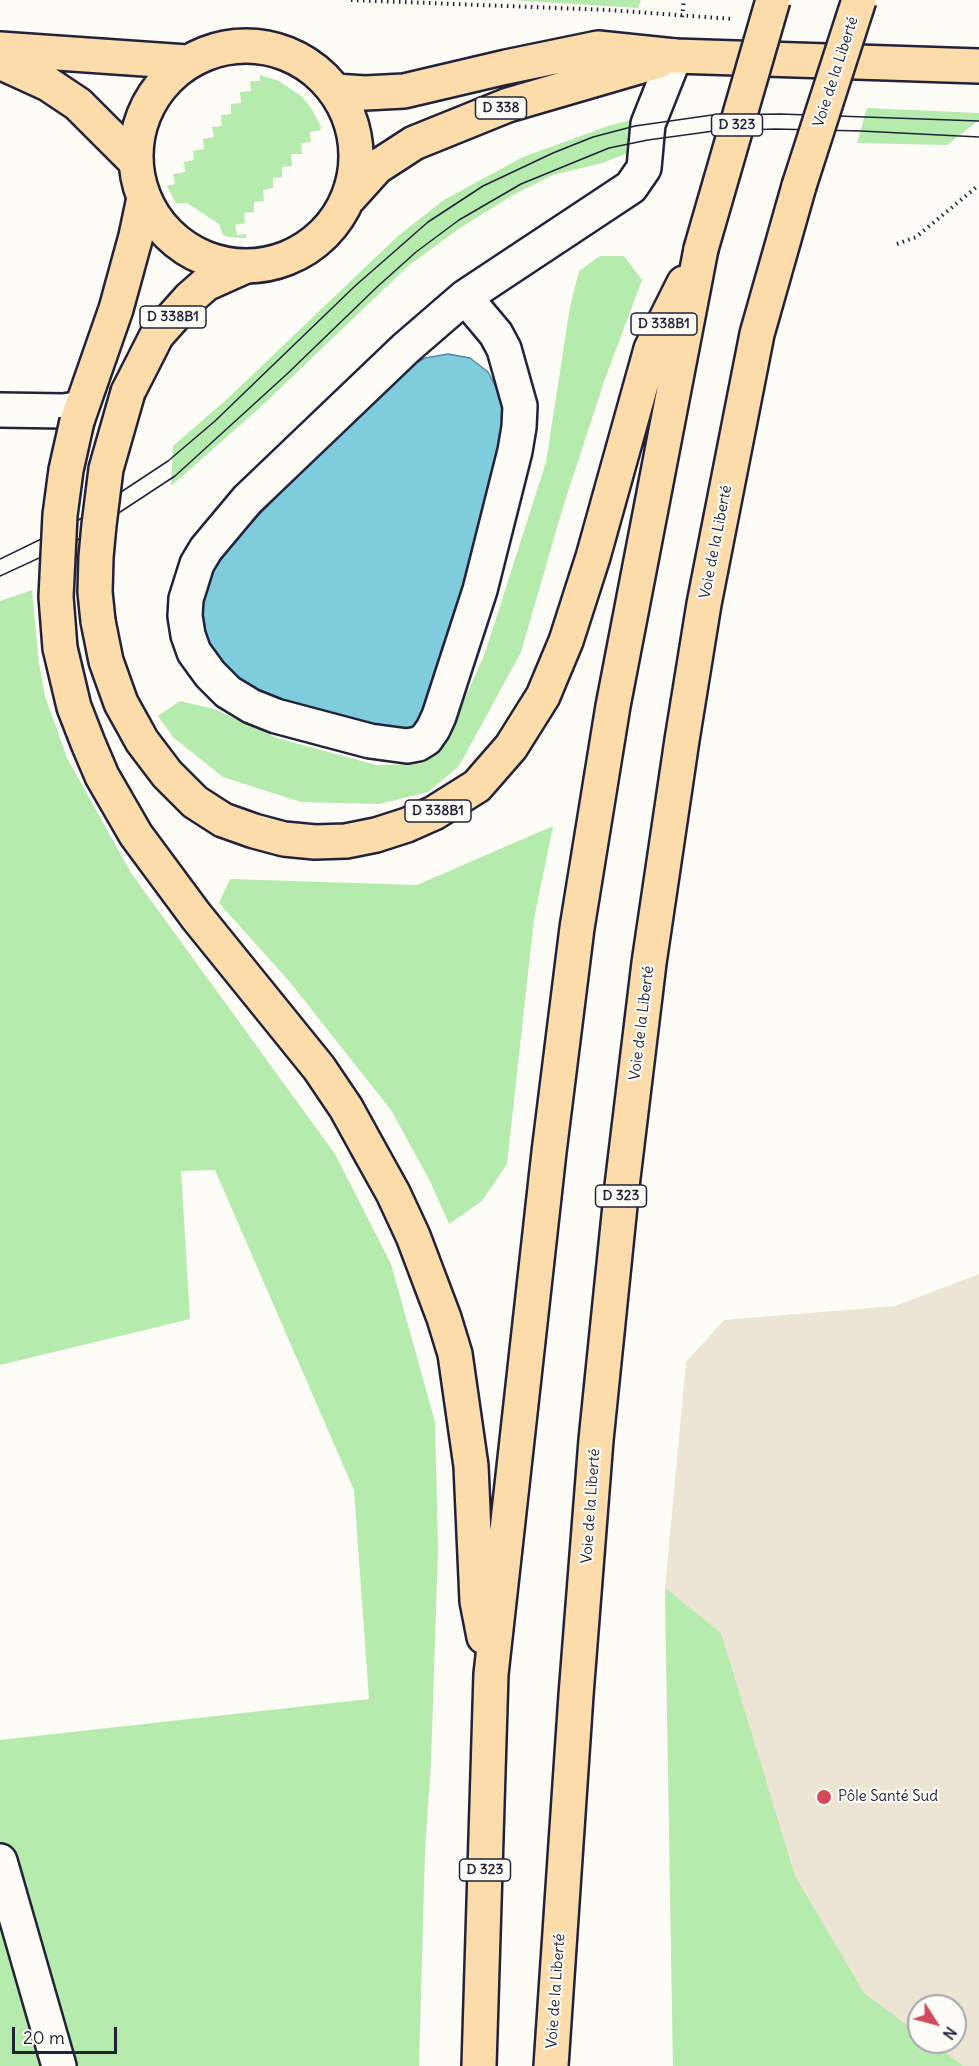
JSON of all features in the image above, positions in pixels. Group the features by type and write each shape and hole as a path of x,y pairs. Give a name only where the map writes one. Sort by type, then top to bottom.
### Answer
{"main road":[{"name":"D 323","path":"479,2066 491,1674 549,1152 577,928 613,706 701,249 773,0"},
{"name":"Voie de la Liberté","path":"551,2066 575,1707 596,1440 622,1186 650,963 682,740 709,581 757,334 799,186 859,0"},
{"path":"234,46 267,48 298,58 324,78 335,91 352,125 356,144 356,163 347,200 330,227 305,249 276,262 244,267 212,262 183,247 160,226 144,198 138,180 135,161 138,132 148,104 165,81 187,62 234,46"},
{"name":"D 338","path":"335,91 365,93 404,91 598,48 675,56 979,66"},
{"path":"0,49 187,62"},
{"name":"D 338","path":"347,200 377,167 414,143 508,105 675,56"},
{"path":"0,62 48,84 78,104 135,161"},
{"path":"144,198 119,298 79,414 66,470 60,515 56,597 60,648 74,707 88,743 102,776 136,835 196,916 319,1068 346,1108 393,1193 413,1236 455,1354 471,1466 477,1601 491,1674"},
{"name":"D 338B1","path":"244,267 206,284 190,298 157,335 128,392 106,470 96,557 95,592 98,621 106,661 121,703 142,741 167,774 195,802 223,820 284,839 315,842 346,841 376,835 407,825 434,813 477,786 511,747 543,696 566,641 593,557 651,349 701,249"}],"street":[{"path":"465,297 495,334 504,349 520,406 519,427 480,590 433,729 422,741 407,746 370,741 276,716 251,706 228,692 210,674 195,652 188,635 185,616 186,599 197,564 206,549 247,500 406,348 465,297 632,187 644,168 648,124 675,56"},
{"path":"0,410 64,411 79,414"},
{"path":"0,1862 58,2066"}],"path":[{"path":"351,0 608,10 657,15"},
{"path":"897,244 916,237 979,185"}],"shaded area":[{"name":"Pôle Santé Sud","path":"979,1274 979,2066 673,2066 665,1588 686,1362 724,1320 895,1306"}],"green space":[{"path":"511,0 641,0 638,8"},
{"path":"260,75 279,81 301,96 311,108 321,127 320,130 310,132 311,142 301,143 302,154 291,154 292,166 282,167 282,177 273,178 273,188 263,190 264,201 254,202 254,212 244,213 245,223 235,225 237,235 246,234 246,238 228,237 223,235 219,224 187,203 176,203 167,186 175,184 173,174 185,172 184,162 194,160 193,151 204,149 203,139 214,137 212,127 222,126 221,115 231,114 231,104 241,103 240,92 251,91 250,81 260,81"},
{"path":"867,108 979,113 979,120 947,145 857,143"},
{"path":"635,119 636,150 602,163 553,175 511,196 457,230 408,266 266,402 171,486 173,446 226,400 399,235 444,200 523,157 611,125"},
{"path":"600,256 624,256 642,280 605,379 563,507 521,652 459,766 428,792 379,804 301,802 223,777 173,737 158,716 180,701 214,709 277,738 376,765 421,764 448,736 485,653 546,462 570,307 579,271"},
{"path":"32,590 39,664 45,696 67,758 131,873 335,1154 391,1264 435,1422 438,1549 431,1762 425,1850 419,2066 0,2066 0,1740 369,1699 354,1490 215,1170 181,1171 190,1319 0,1365 0,601"},
{"path":"553,826 534,919 507,1164 482,1201 449,1224 430,1181 391,1110 289,981 219,903 230,879 417,885"},
{"path":"665,1588 721,1633 795,1876 864,1993 907,2025 907,2054 947,2054 963,2066 673,2066"}],"water":[{"path":"448,354 470,358 488,372 502,399 507,430 471,583 418,731 393,736 246,695 209,657 198,617 213,562 397,374 425,358"}],"tram line":[{"path":"0,559 74,523 168,461 215,421 355,286 428,222 483,186 553,153 593,137 635,126 712,115 780,114 979,121"},
{"path":"0,576 76,541 175,476 416,252 459,220 521,184 609,148 714,131 775,129 979,137"}],"place":[{"name":"Pôle Santé Sud","path":"824,1797"}]}
